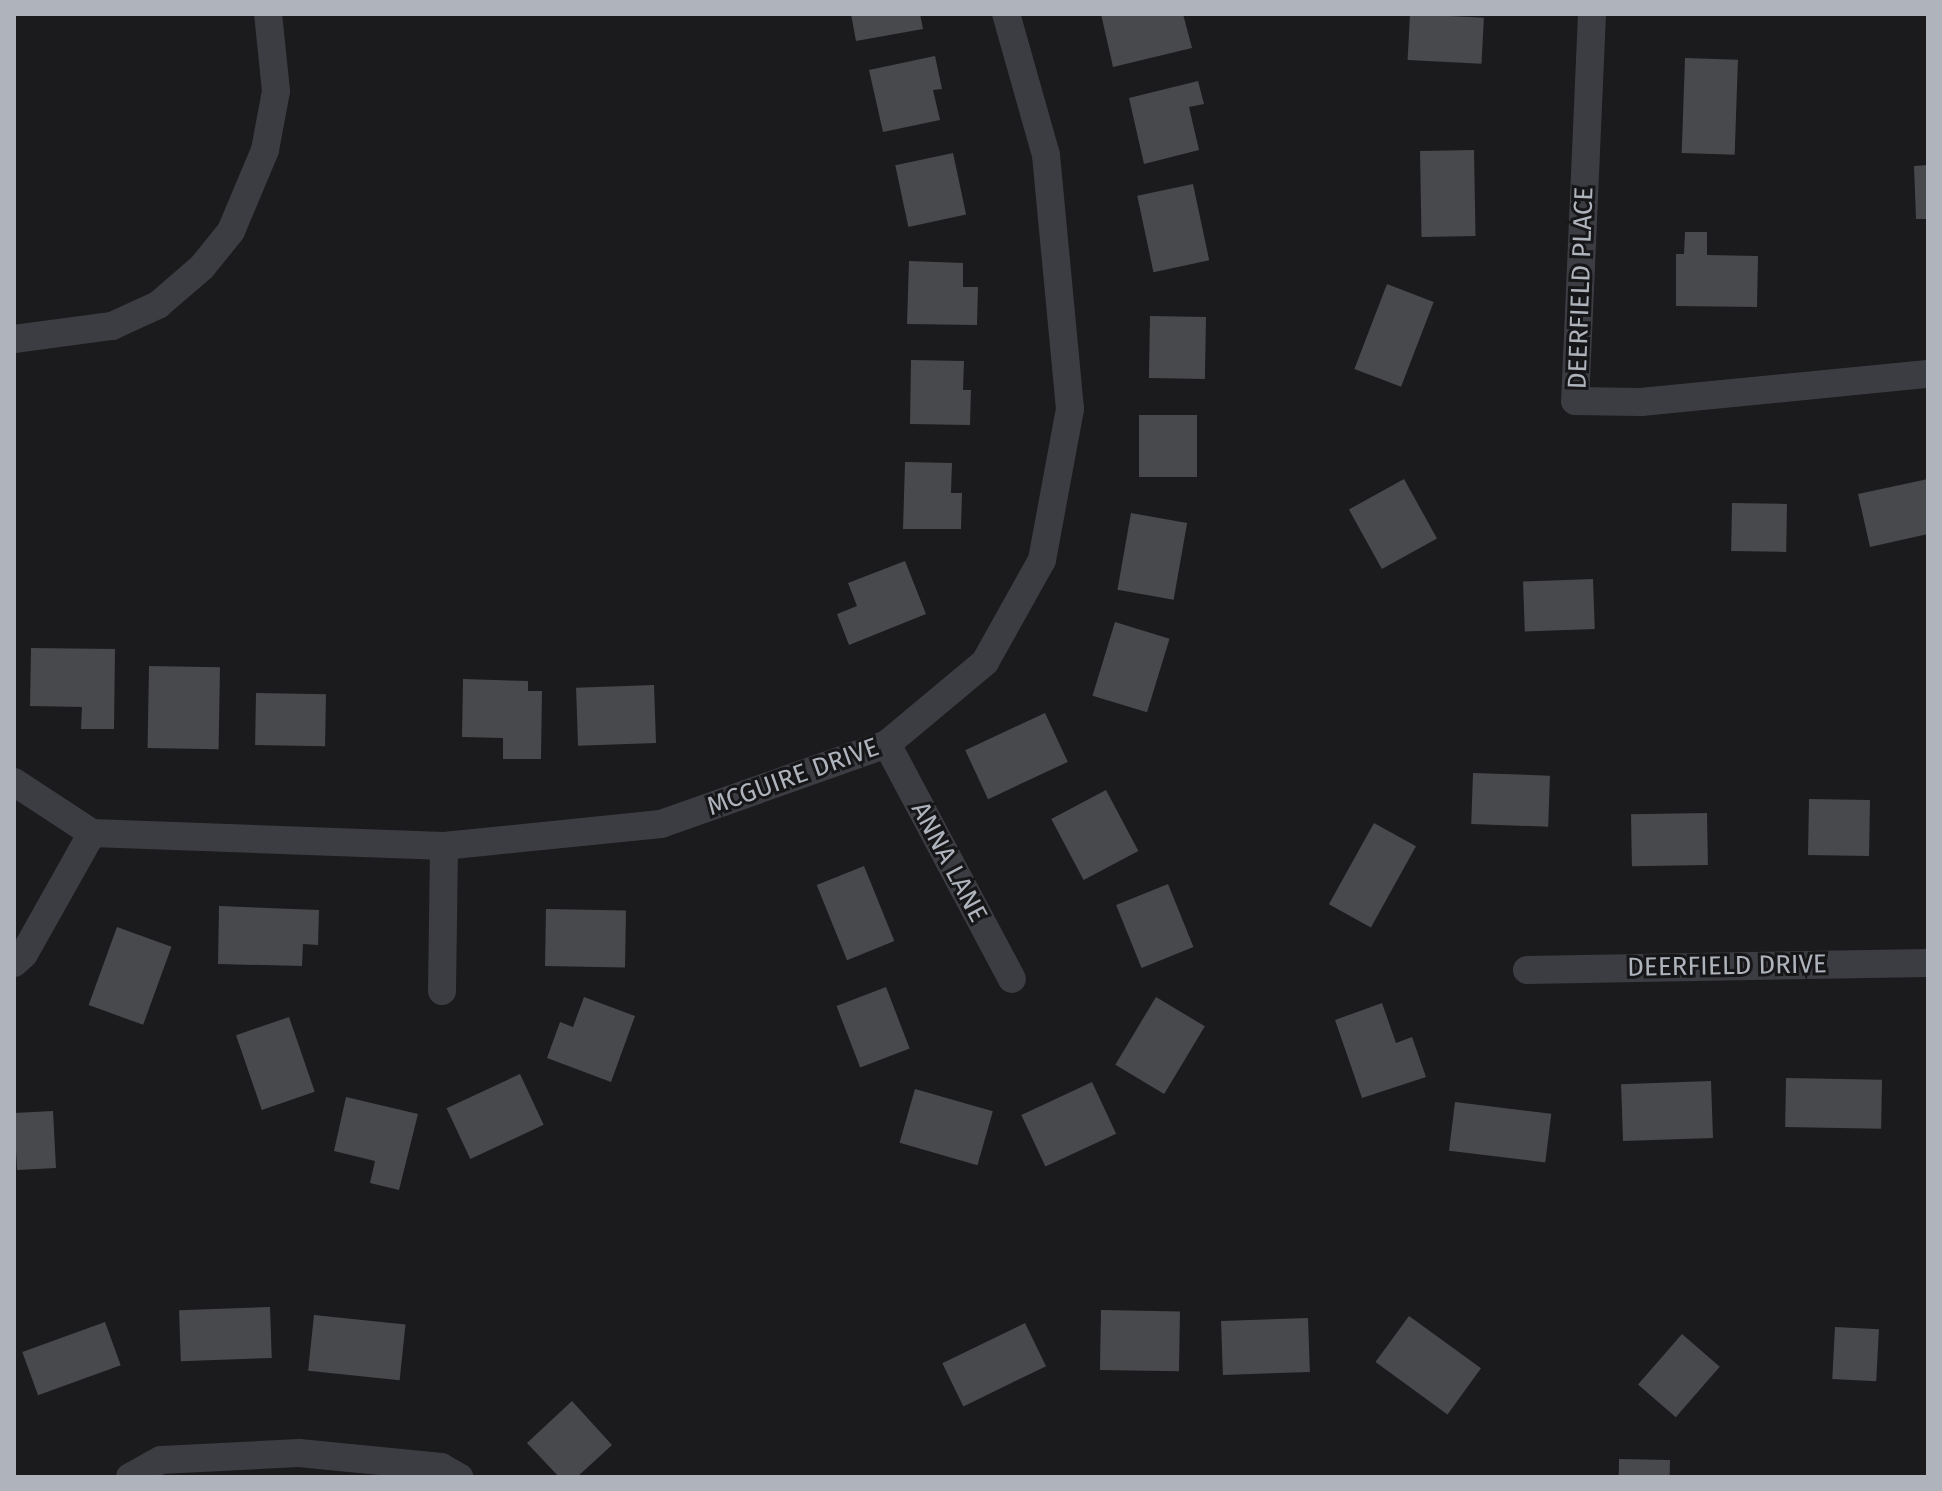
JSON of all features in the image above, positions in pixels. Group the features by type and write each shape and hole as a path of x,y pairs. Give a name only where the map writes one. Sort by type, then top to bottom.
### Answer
{"street":[{"path":"14,339 112,326 158,305 202,267 231,231 265,150 276,91 268,14"},
{"name":"MCGUIRE DRIVE","path":"92,833 444,846 661,824 887,744 985,662 1042,560 1070,409 1046,155 1006,14"},
{"name":"DEERFIELD PLACE","path":"1592,14 1575,401 1641,402 1928,374"},
{"name":"ANNA LANE","path":"887,744 1012,979"},
{"path":"14,782 92,833 24,954 14,963"},
{"path":"442,991 444,846"},
{"name":"DEERFIELD DRIVE","path":"1527,970 1928,963"},
{"path":"130,1477 161,1460 299,1453 441,1467 459,1477"}],"building":[{"path":"851,14 920,14 923,29 856,41"},
{"path":"1101,14 1183,14 1192,48 1113,67"},
{"path":"1410,14 1484,18 1481,64 1408,60"},
{"path":"935,56 942,89 933,90 940,120 883,132 869,70"},
{"path":"1685,58 1738,60 1735,155 1682,153"},
{"path":"1198,81 1204,104 1189,107 1199,150 1144,164 1129,98"},
{"path":"1474,150 1476,236 1422,237 1420,151"},
{"path":"953,153 966,215 908,227 895,165"},
{"path":"1928,165 1928,219 1916,219 1914,166"},
{"path":"1193,184 1209,260 1153,272 1137,196"},
{"path":"1685,232 1707,232 1707,255 1758,256 1757,307 1676,306 1676,254 1684,254"},
{"path":"909,261 963,263 963,287 978,287 977,325 907,324"},
{"path":"1387,284 1434,302 1401,387 1354,369"},
{"path":"1150,316 1206,317 1205,379 1149,378"},
{"path":"911,360 964,361 963,390 971,390 970,425 910,424"},
{"path":"1139,415 1197,415 1197,477 1139,477"},
{"path":"905,462 952,463 951,493 962,493 961,529 903,529"},
{"path":"1404,479 1437,538 1382,569 1349,510"},
{"path":"1928,479 1928,534 1870,547 1858,494"},
{"path":"1732,503 1787,504 1786,552 1731,551"},
{"path":"1131,513 1187,523 1174,600 1117,590"},
{"path":"905,561 926,614 849,645 837,614 857,606 848,583"},
{"path":"1593,579 1595,629 1525,631 1523,581"},
{"path":"1115,622 1170,639 1147,712 1092,696"},
{"path":"31,648 115,649 114,729 81,729 82,707 30,706"},
{"path":"149,666 220,667 219,749 148,748"},
{"path":"463,679 528,681 528,691 542,691 541,759 503,759 503,738 462,737"},
{"path":"654,685 656,743 578,746 576,688"},
{"path":"256,693 326,694 325,746 255,745"},
{"path":"1045,713 1068,762 988,799 965,750"},
{"path":"1473,773 1550,776 1548,827 1471,824"},
{"path":"1106,790 1138,851 1084,880 1051,819"},
{"path":"1809,799 1870,800 1869,856 1808,855"},
{"path":"1707,813 1708,865 1632,866 1631,814"},
{"path":"1374,823 1416,846 1371,928 1329,904"},
{"path":"864,866 894,941 847,960 817,885"},
{"path":"1168,884 1193,947 1142,968 1116,905"},
{"path":"219,906 319,910 318,945 303,944 302,966 218,964"},
{"path":"546,909 626,910 625,967 545,966"},
{"path":"117,927 172,947 143,1025 89,1005"},
{"path":"886,987 910,1049 860,1068 837,1006"},
{"path":"584,997 635,1016 611,1082 547,1058 560,1022 573,1027"},
{"path":"1156,997 1205,1026 1164,1094 1115,1065"},
{"path":"1382,1003 1396,1043 1412,1037 1426,1077 1362,1098 1335,1020"},
{"path":"289,1017 315,1092 262,1110 236,1035"},
{"path":"520,1074 544,1125 470,1159 447,1108"},
{"path":"1786,1078 1882,1080 1881,1129 1785,1127"},
{"path":"1711,1081 1713,1138 1623,1141 1621,1084"},
{"path":"1092,1082 1116,1134 1045,1167 1021,1115"},
{"path":"915,1089 993,1111 977,1165 900,1143"},
{"path":"346,1097 418,1114 399,1190 370,1183 375,1161 334,1151"},
{"path":"1455,1102 1551,1114 1545,1162 1449,1151"},
{"path":"53,1111 56,1168 17,1170 14,1113"},
{"path":"270,1307 272,1358 181,1361 179,1310"},
{"path":"1101,1310 1180,1311 1179,1371 1100,1370"},
{"path":"314,1315 405,1325 400,1380 308,1371"},
{"path":"1409,1316 1481,1368 1447,1414 1375,1362"},
{"path":"1308,1318 1310,1372 1223,1375 1221,1321"},
{"path":"105,1322 121,1365 38,1395 22,1352"},
{"path":"1025,1323 1046,1366 963,1406 942,1363"},
{"path":"1835,1327 1879,1329 1876,1381 1832,1379"},
{"path":"1682,1334 1720,1367 1676,1417 1638,1385"},
{"path":"572,1401 612,1445 577,1477 559,1477 527,1443"},
{"path":"1619,1459 1670,1460 1670,1477 1619,1477"}]}
